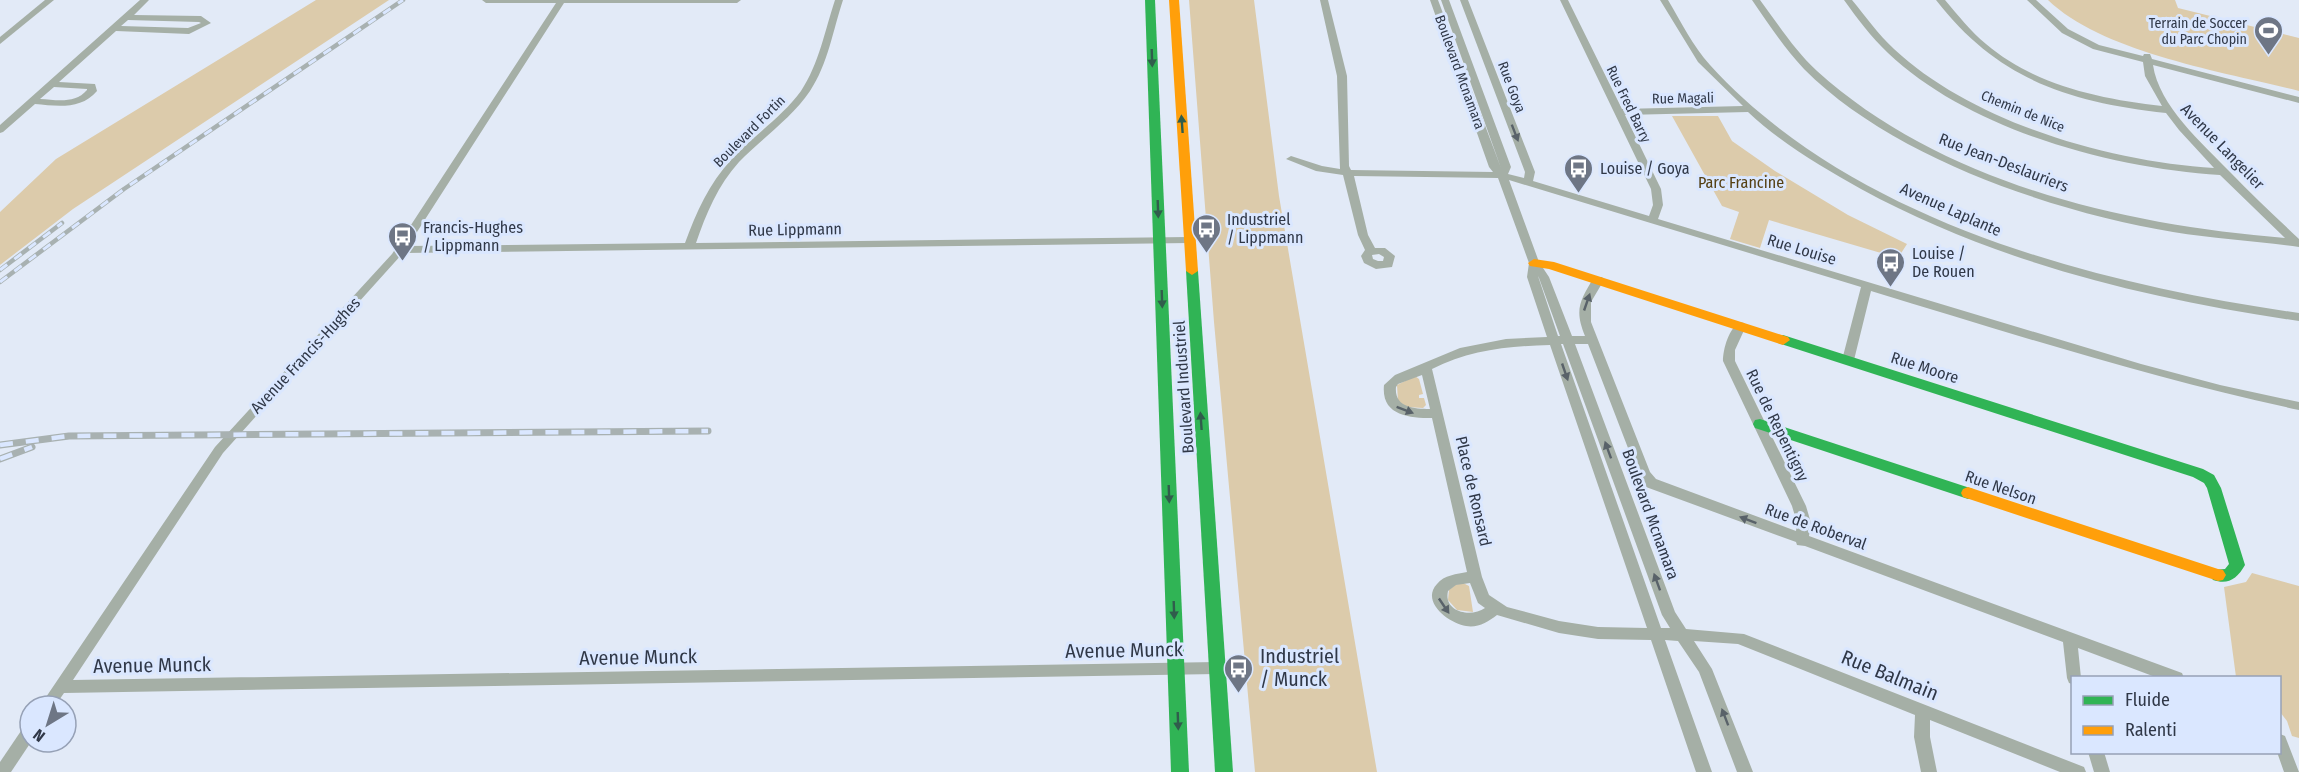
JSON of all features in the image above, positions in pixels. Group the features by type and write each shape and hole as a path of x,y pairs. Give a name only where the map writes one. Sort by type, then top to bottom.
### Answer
{"street":[{"path":"0,40 50,0"},
{"path":"0,130 145,0"},
{"path":"486,0 561,2 737,0"},
{"name":"Boulevard Fortin","path":"689,246 705,205 723,175 740,156 786,115 811,82 819,65 839,0"},
{"name":"Boulevard Industriel","path":"1150,0 1180,772"},
{"name":"Boulevard Industriel","path":"1174,0 1224,772"},
{"path":"1324,0 1342,76 1344,165 1363,236 1371,251"},
{"name":"Boulevard Mcnamara","path":"1434,0 1494,167 1502,175 1534,264 1532,277 1561,341 1669,615 1712,684 1745,772"},
{"name":"Boulevard Mcnamara","path":"1445,0 1506,167 1502,175"},
{"name":"Rue Goya","path":"1464,0 1530,172 1528,183"},
{"name":"Rue Fred Barry","path":"1564,0 1656,189 1658,205 1652,221"},
{"name":"Avenue Laplante","path":"1664,0 1702,61 1749,109 1806,151 1861,184 1998,247 2073,272 2145,291 2221,307 2299,317"},
{"name":"Rue Jean-Deslauriers","path":"1756,0 1792,50 1828,86 1879,122 1956,162 2033,192 2125,219 2206,234 2298,244"},
{"name":"Chemin de Nice","path":"1848,0 1886,46 1905,64 1938,87 1989,114 2043,136 2096,152 2158,164 2225,172"},
{"path":"1940,0 1981,44 2028,74 2094,98 2168,110"},
{"path":"2031,0 2061,28 2079,40 2109,52 2147,58 2299,96"},
{"path":"2040,0 2061,19 2083,33 2147,58 2299,100"},
{"name":"Avenue Francis-Hughes","path":"54,694 219,450 400,250 561,2"},
{"path":"114,28 189,31 197,30 207,23 201,19 126,17"},
{"name":"Avenue Langelier","path":"2147,58 2152,82 2168,110 2192,139 2298,244"},
{"path":"32,102 73,102 89,96 92,90 92,86 52,84"},
{"name":"Rue Magali","path":"1618,112 1749,109"},
{"name":"Rue Louise","path":"1291,159 1320,169 1348,174 1502,175 2176,378 2299,406"},
{"name":"Rue Lippmann","path":"400,250 1189,240"},
{"name":"Rue Moore","path":"1534,264 1550,265 1598,280 2201,475 2210,481 2214,488 2236,557 2237,565 2232,573"},
{"name":"Rue de Roberval","path":"1598,280 1584,306 1585,322 1648,480 1658,486 1802,541 2172,676"},
{"path":"1848,360 1867,286"},
{"name":"Rue de Repentigny","path":"1740,326 1728,357 1801,512 1804,529 1802,541"},
{"path":"1437,414 1402,410 1393,404 1389,393 1390,385 1397,378 1426,368 1435,361 1476,349 1592,340"},
{"name":"Boulevard Mcnamara","path":"1561,341 1704,772"},
{"name":"Place de Ronsard","path":"1426,368 1475,577 1483,599 1495,609"},
{"name":"Rue Nelson","path":"1760,424 2199,572 2217,576 2232,573"},
{"path":"1475,577 1455,578 1444,583 1439,592 1441,604 1450,614 1467,620 1484,618 1495,609 1579,631 1682,634"},
{"name":"Rue Balmain","path":"1682,634 1739,638 2078,772"},
{"path":"2070,639 2074,676"},
{"name":"Avenue Munck","path":"59,687 1217,668"},
{"path":"1923,711 1922,737 1929,772"},
{"path":"2281,744 2292,772"},
{"path":"2,772 18,748"},
{"path":"2096,754 2102,772"}],"green space":[{"path":"316,0 389,0 73,209 0,265 0,212 56,159"},
{"path":"1189,0 1254,0 1279,196 1377,772 1255,772 1214,322"},
{"path":"2048,0 2175,0 2178,8 2299,38 2299,91 2202,68 2132,47 2100,34 2072,18"},
{"name":"Parc Francine","path":"1672,116 1718,116 1732,141 1775,171 1848,215 1907,244 1898,258 1769,220 1760,248 1730,239 1739,212 1722,206"},
{"path":"1415,376 1419,379 1423,394 1419,395 1419,398 1424,398 1426,405 1423,408 1407,407 1398,401 1397,385"},
{"path":"2252,573 2299,586 2299,738 2292,736 2287,721 2281,713 2281,676 2236,676 2224,587 2246,582"},
{"path":"1463,583 1469,586 1473,612 1457,610 1448,600 1449,590"}],"railway":[{"path":"0,282 124,189 403,0"},
{"path":"0,270 62,223"},
{"path":"0,445 69,436 708,431"},
{"path":"0,459 32,447"}],"traffic: fast":[{"path":"1150,0 1180,772"},
{"path":"1192,271 1224,772"},
{"path":"1783,340 2198,473 2209,479 2214,488 2237,565 2229,575 2218,575"},
{"path":"1760,424 1968,493"}],"traffic: slow":[{"path":"1174,0 1192,271"},
{"path":"1534,263 1550,265 1783,340"},
{"path":"1968,493 2218,575"}],"place":[{"name":"Terrain de Soccer du Parc Chopin","path":"2268,56"},
{"name":"Louise / Goya","path":"1579,194"},
{"name":"Industriel / Lippmann","path":"1206,254"},
{"name":"Francis-Hughes / Lippmann","path":"402,262"},
{"name":"Louise / De Rouen","path":"1891,288"},
{"name":"Industriel / Munck","path":"1239,694"}]}
